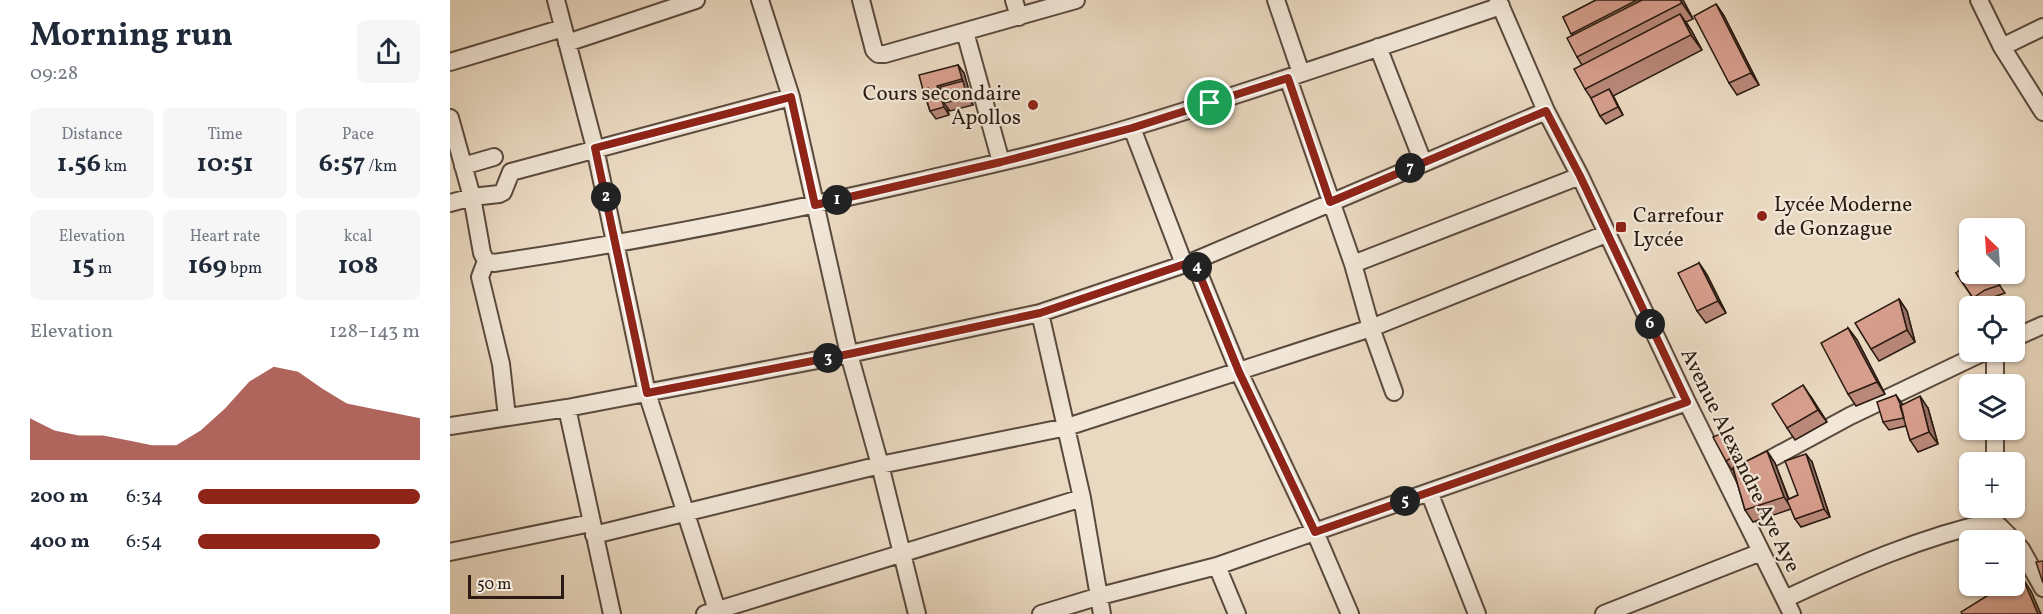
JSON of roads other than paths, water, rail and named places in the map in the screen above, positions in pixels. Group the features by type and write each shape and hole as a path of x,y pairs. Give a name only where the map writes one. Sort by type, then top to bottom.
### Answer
{"street":[{"path":"556,0 595,148 647,393 686,514 711,612 747,608 901,554 1082,498"},
{"path":"450,62 565,36 696,0"},
{"path":"760,0 791,97 849,354 880,465 917,614"},
{"path":"861,0 874,50 878,54 885,54 1076,0"},
{"path":"1014,0 1019,17"},
{"path":"1980,0 2002,47 2043,112"},
{"path":"1280,1 1294,76 1330,202 1353,264 1371,328 1394,392"},
{"path":"450,118 472,197 482,254 486,261 494,263 616,244 815,205 1001,162 1132,128 1294,76 1500,3"},
{"name":"Avenue Alexandre Aye Aye","path":"1500,3 1546,111 1580,176 1687,402 1788,606"},
{"path":"2002,47 2043,27"},
{"path":"965,32 1001,162"},
{"path":"1378,47 1423,162"},
{"path":"450,203 503,192 511,172 791,97"},
{"path":"450,426 647,393 849,354 1040,313 1189,263 1546,111"},
{"path":"1132,128 1189,263 1315,532 1350,614"},
{"path":"463,166 494,157"},
{"path":"1353,264 1580,176"},
{"path":"450,552 686,514 880,465 1067,427 1371,328 1606,234"},
{"path":"486,261 480,277 501,364 507,417"},
{"path":"1040,313 1082,498 1102,614"},
{"path":"2025,333 2043,325"},
{"path":"1727,482 1850,416 1963,362"},
{"path":"1041,614 1100,596 1217,566 1687,402"},
{"path":"567,408 612,614"},
{"path":"1429,492 1477,614"},
{"path":"1788,606 1855,566 1983,518"},
{"path":"1604,614 1761,552"},
{"path":"2025,556 2043,588"},
{"path":"1217,566 1237,614"}],"place":[{"name":"Cours secondaire Apollos","path":"1033,105"},
{"name":"Lycée Moderne de Gonzague","path":"1762,216"},
{"name":"Carrefour Lycée","path":"1621,227"}]}
